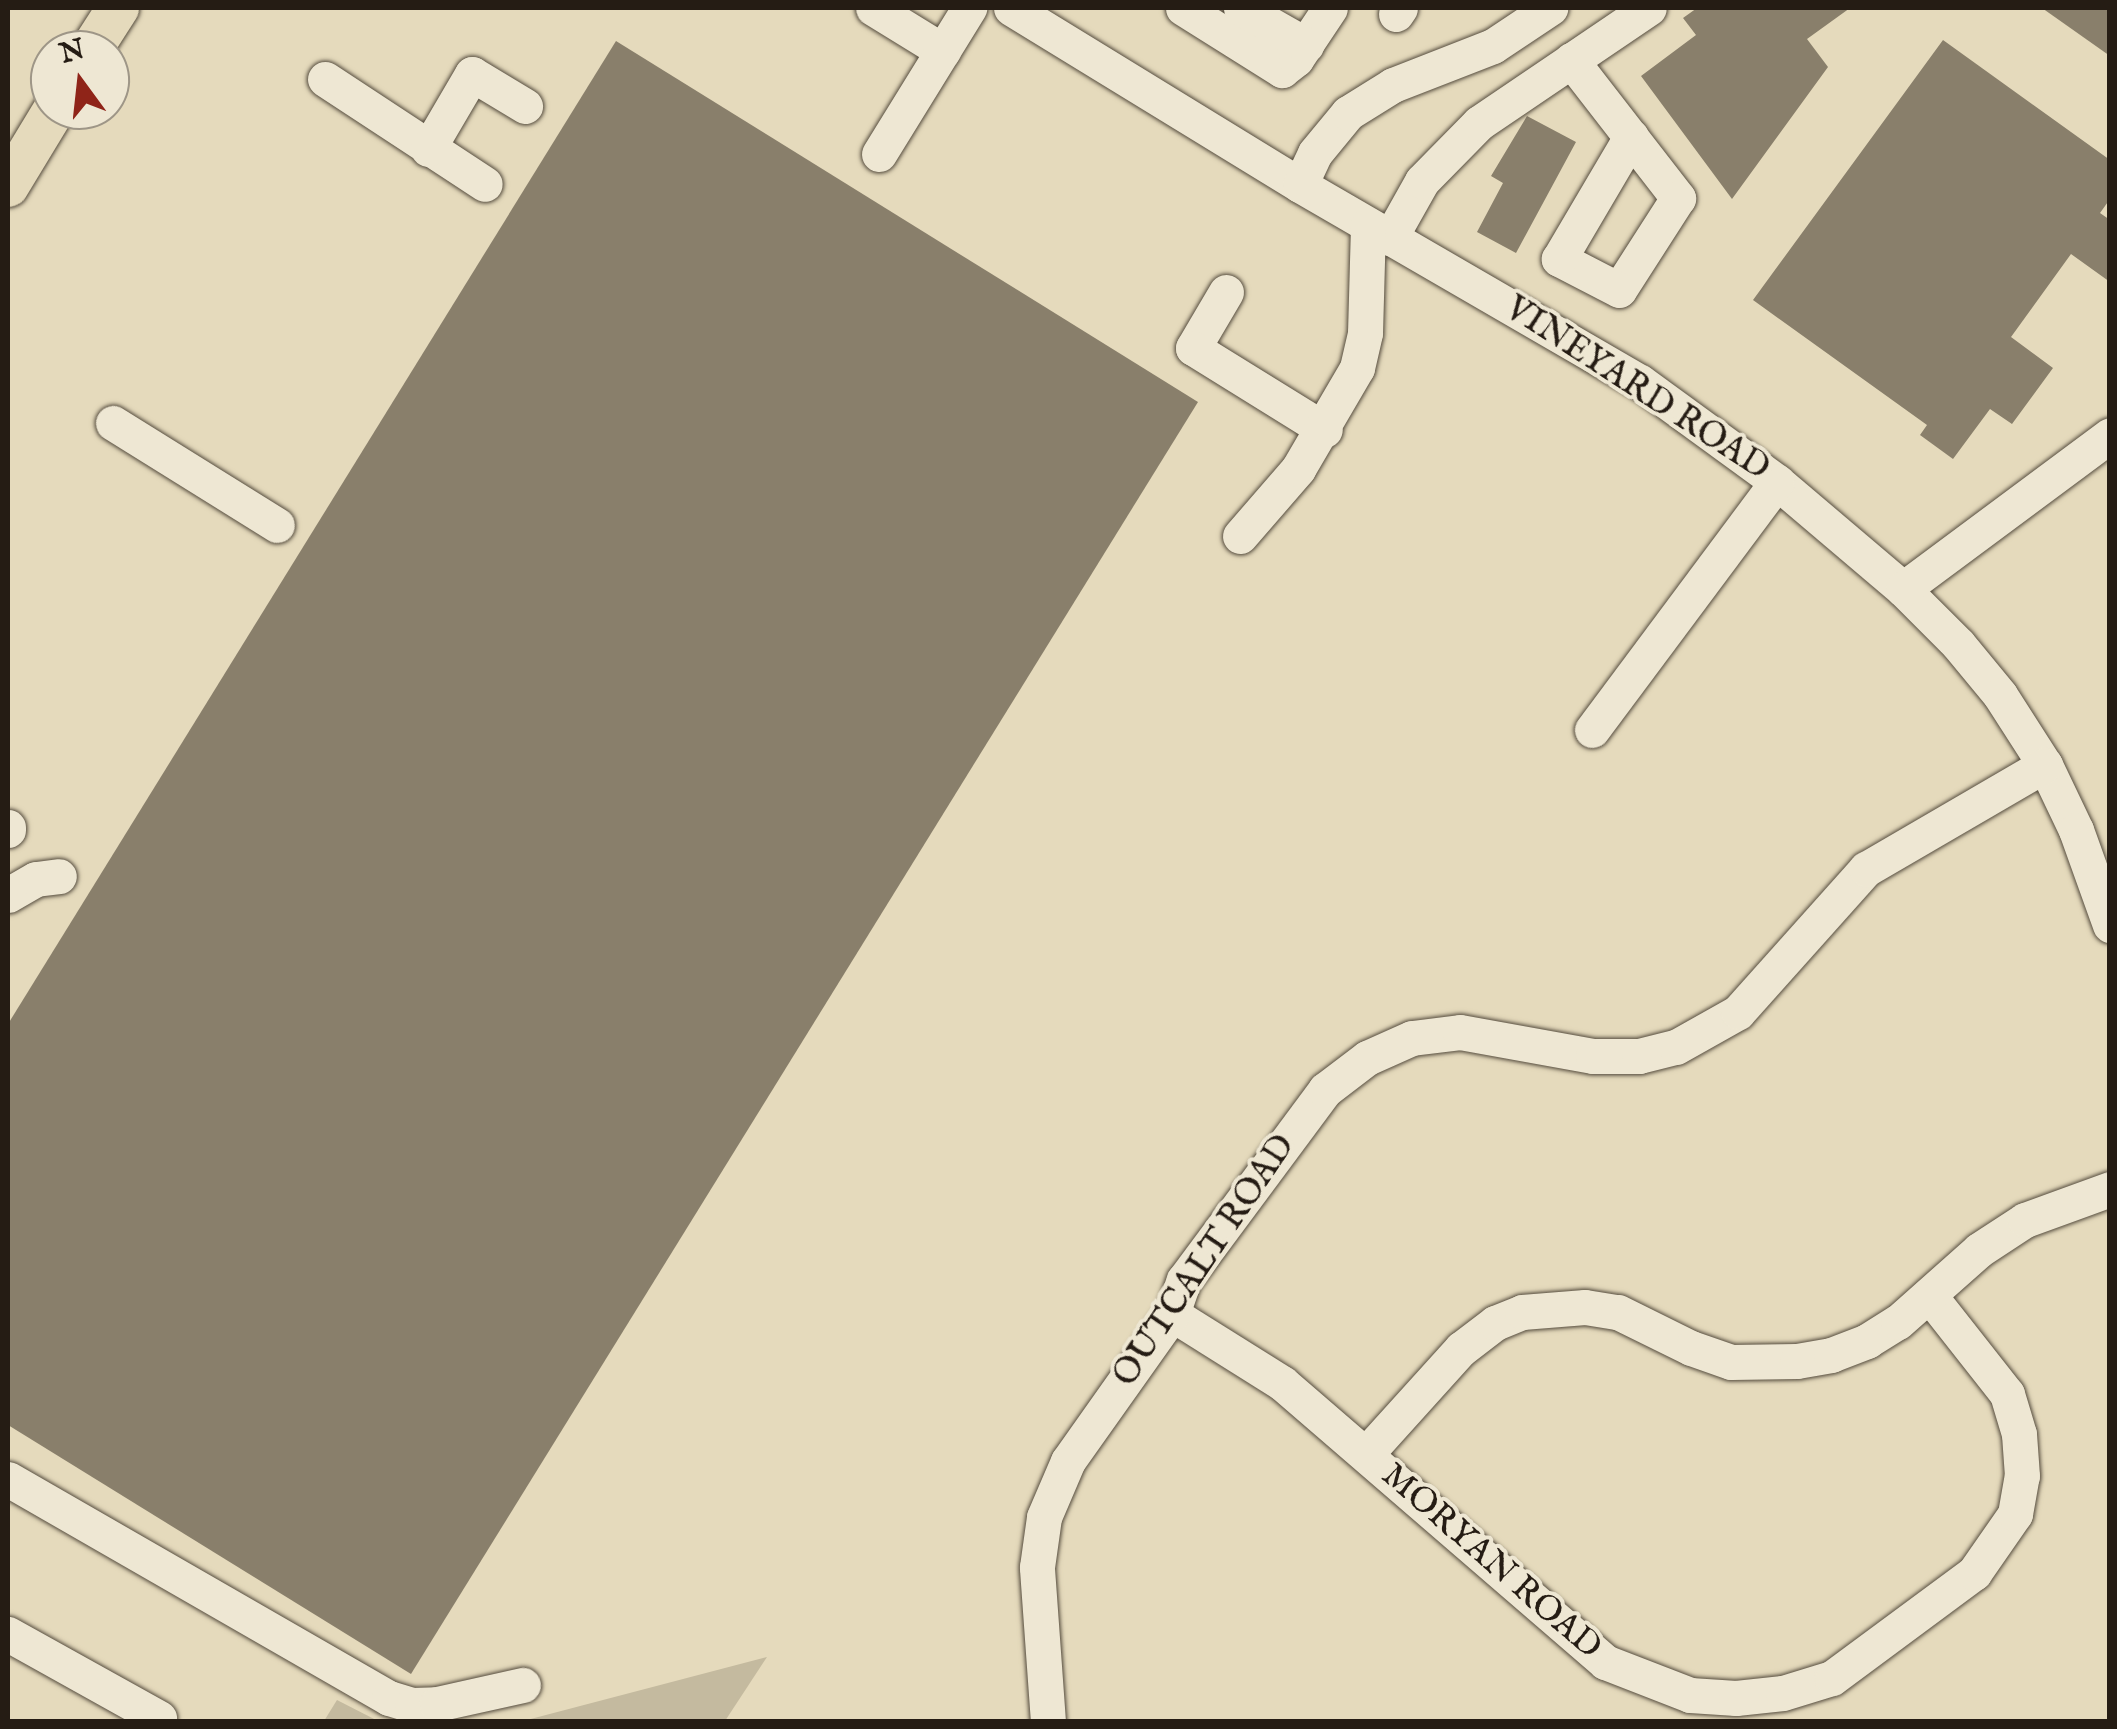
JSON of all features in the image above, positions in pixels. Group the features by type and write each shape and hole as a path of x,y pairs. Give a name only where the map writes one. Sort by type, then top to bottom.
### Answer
{"main road":[{"path":"104,30 118,8"},
{"path":"8,186 42,130"}],"street":[{"path":"873,8 943,51"},
{"path":"880,154 969,8"},
{"name":"VINEYARD ROAD","path":"1011,8 1379,232 1640,382 1777,482 1902,589 2000,694 2045,766 2076,830 2110,925"},
{"path":"1183,8 1274,68 1288,67 1315,20 1241,8"},
{"path":"1240,536 1298,469 1324,430 1362,351 1379,232 1480,123 1648,8"},
{"path":"1300,185 1315,152 1348,113 1392,85 1493,46 1537,11"},
{"path":"1572,60 1631,137"},
{"path":"428,149 472,74 525,106"},
{"path":"325,78 485,184"},
{"path":"1226,292 1193,348 1324,430"},
{"path":"112,422 277,525"},
{"path":"1902,589 2110,435"},
{"path":"1592,730 1777,482"},
{"name":"OUTCALT ROAD","path":"1048,1722 1036,1567 1044,1517 1068,1461 1172,1314 1184,1280 1324,1090 1367,1058 1412,1038 1460,1032 1593,1056 1639,1056 1676,1047 1738,1012 1866,869 2045,766"},
{"path":"8,895 36,879 59,876"},
{"path":"1366,1454 1461,1349 1495,1324 1522,1312 1585,1306 1618,1312 1691,1348 1732,1362 1768,1363 1831,1355 1867,1342 1929,1295 1978,1250 2025,1220 2110,1189"},
{"name":"MORYAN ROAD","path":"1172,1314 1282,1384 1605,1662 1690,1695 1736,1698 1783,1693 1832,1678 1974,1573 2016,1514 2022,1476 2019,1434 2007,1394 1929,1295"},
{"path":"8,1479 388,1698 412,1705 437,1704 524,1685"},
{"path":"8,1634 160,1718"}],"shaded area":[{"path":"767,1657 725,1721 523,1721"},
{"path":"337,1700 378,1721 324,1721"}],"building":[{"path":"1697,8 1850,8 1807,39 1828,67 1732,199 1641,76 1696,35 1683,18"},
{"path":"2042,8 2110,8 2110,56"},
{"path":"1943,40 2110,160 2110,199 2100,213 2110,220 2110,282 2071,254 2011,337 2053,368 2012,424 1990,409 1953,459 1920,435 1927,425 1753,300"},
{"path":"616,41 1198,402 411,1674 8,1425 8,1024"},
{"path":"1527,116 1576,142 1516,253 1477,232 1503,183 1491,176"}]}
